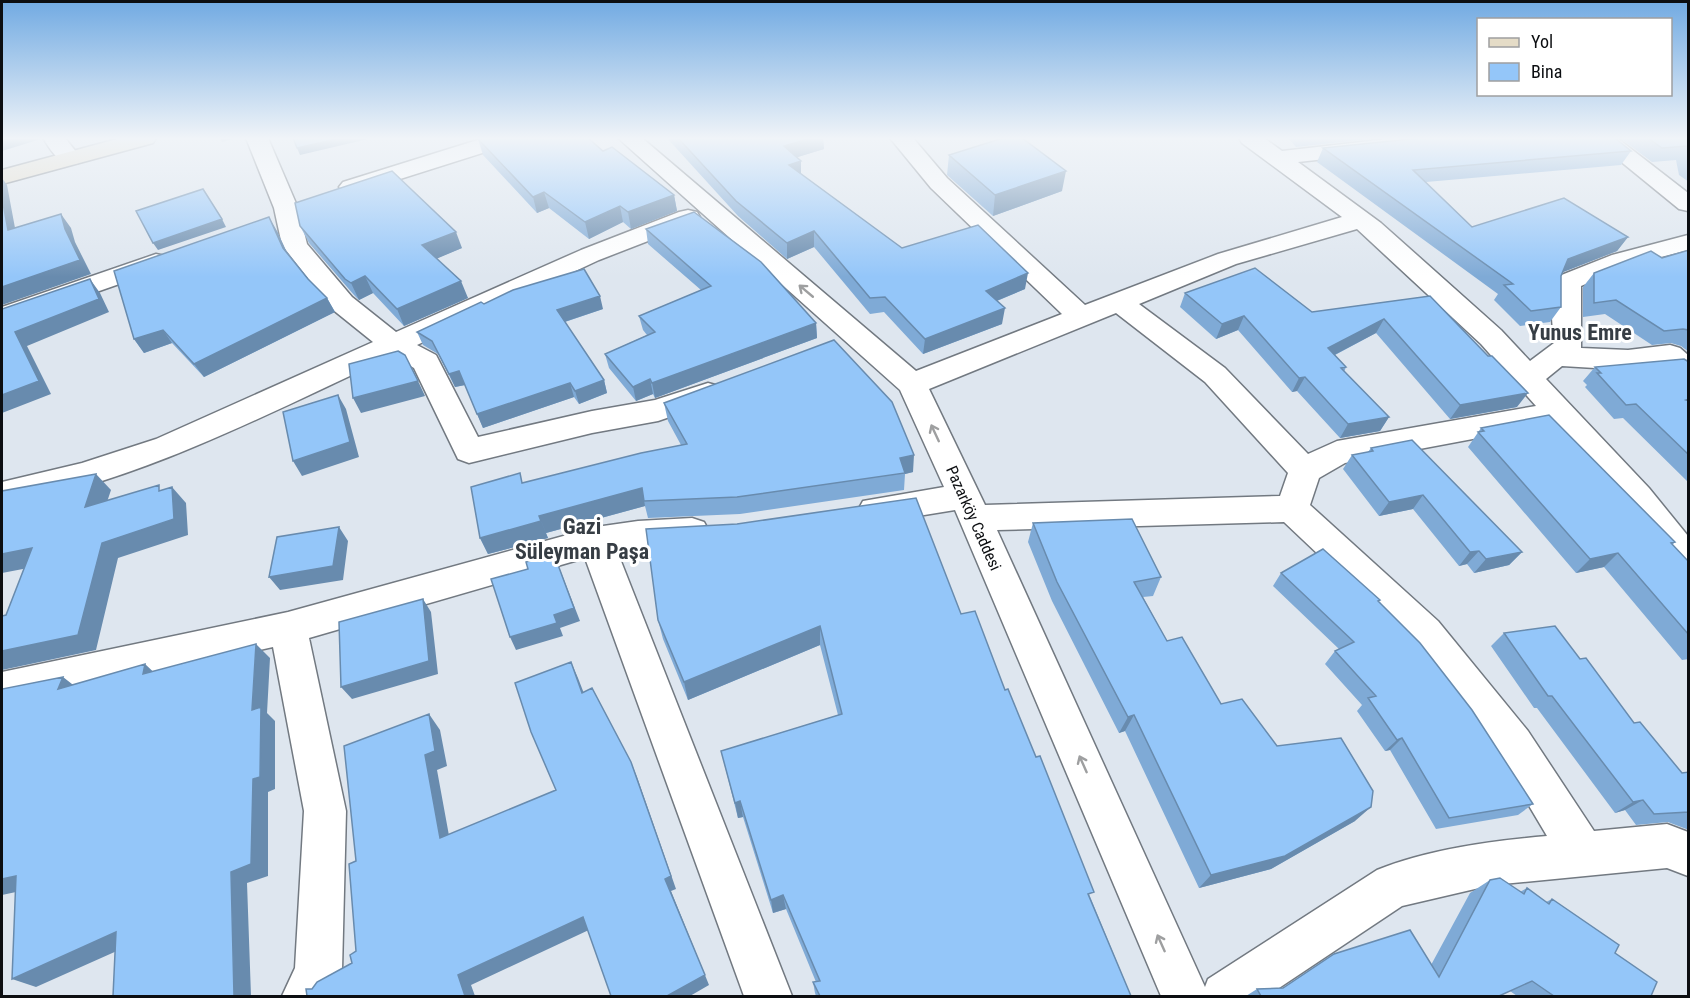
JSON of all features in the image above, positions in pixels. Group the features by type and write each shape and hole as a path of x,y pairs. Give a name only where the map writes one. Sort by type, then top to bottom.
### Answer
{"street":[{"path":"283,185 296,208 295,245 342,303 395,345 426,362 469,451 592,422 658,410 735,383"},
{"path":"296,208 366,185"},
{"name":"Pazarköy Caddesi","path":"680,185 858,335 912,384 969,507 1185,996"},
{"path":"941,185 1081,317"},
{"path":"1313,185 1360,220 1491,337 1637,497 1689,560"},
{"path":"1664,185 1689,204"},
{"path":"2,494 84,475 167,447 590,255 708,210"},
{"path":"912,384 1227,259 1360,220"},
{"path":"1528,378 1568,346 1566,309 1568,282 1622,260 1689,242"},
{"path":"2,316 184,252"},
{"path":"1119,302 1215,375 1305,471"},
{"path":"827,347 858,335"},
{"path":"1555,356 1628,360 1670,355 1689,369"},
{"path":"1292,509 1305,471 1337,453 1560,412"},
{"path":"843,515 969,507 1292,509 1425,632 1514,744 1583,854"},
{"path":"2,689 288,628 596,541 638,534 729,530"},
{"path":"596,541 768,996"},
{"path":"288,628 325,811 318,970 306,996"},
{"path":"1225,996 1394,886 1492,864 1583,854 1667,846 1689,854"}],"building":[{"path":"351,185 406,185 456,232 422,245 461,281 397,309 365,276 351,283 345,279 300,226 295,203"},
{"path":"521,185 661,185 674,195 628,212 620,206 585,222 544,192 533,197"},
{"path":"721,185 816,185 902,248 978,225 1028,273 986,291 1005,308 925,339 885,297 870,298 814,231 787,243 736,201"},
{"path":"983,185 1026,185 995,195"},
{"path":"1374,185 1428,185 1472,227 1564,198 1628,237 1568,259 1561,276 1561,307 1531,311 1504,285 1513,284"},
{"path":"203,189 222,219 153,243 136,211"},
{"path":"2,198 8,230 61,214 65,229 80,260 2,287"},
{"path":"694,212 761,262 816,323 652,383 650,379 633,387 605,354 655,332 639,316 711,286 646,229"},
{"path":"269,217 283,248 327,298 194,364 163,330 134,339 114,271"},
{"path":"1689,250 1689,330 1664,331 1616,300 1594,303 1594,273 1651,251 1662,258"},
{"path":"1255,268 1312,312 1430,296 1488,356 1492,356 1528,393 1460,405 1384,319 1328,348 1346,367 1341,368 1389,417 1348,424 1305,377 1299,378 1244,316 1222,324 1185,293"},
{"path":"584,269 600,296 557,310 604,380 575,391 570,383 477,414 459,371 449,374 432,341 417,332 481,302 484,304 513,290"},
{"path":"90,279 99,299 15,332 39,381 2,395 2,309"},
{"path":"834,340 892,402 914,455 900,458 905,473 737,497 644,501 642,488 539,516 541,521 480,538 471,487 520,473 522,483 641,453 687,444 664,403"},
{"path":"398,351 405,355 418,381 353,398 349,364"},
{"path":"1684,359 1689,362 1689,399 1686,400 1689,401 1689,455 1636,404 1626,405 1597,373 1601,373 1595,367"},
{"path":"338,395 350,442 293,461 283,412"},
{"path":"1549,415 1675,542 1671,543 1689,562 1689,635 1618,553 1590,559 1478,432 1484,431 1481,428"},
{"path":"1412,440 1522,552 1486,559 1479,551 1470,552 1423,495 1389,502 1352,455 1373,451 1371,448"},
{"path":"96,474 85,507 159,485 159,491 172,487 174,519 102,543 78,635 2,651 2,616 6,615 32,548 2,554 2,491"},
{"path":"916,498 961,614 975,611 1005,690 1008,689 1036,757 1040,756 1094,892 1088,894 1131,996 820,996 813,982 820,981 783,895 771,900 740,801 735,803 721,751 842,714 820,626 684,682 658,620 646,529 737,524"},
{"path":"1132,519 1161,577 1134,582 1167,641 1182,637 1221,704 1242,699 1277,746 1341,738 1373,791 1371,807 1285,856 1211,875 1134,715 1128,717 1057,582 1033,523"},
{"path":"339,527 333,566 269,577 277,537"},
{"path":"1323,549 1380,600 1378,601 1420,643 1472,710 1533,804 1449,818 1402,738 1397,740 1368,698 1376,696 1335,651 1354,642 1281,573"},
{"path":"554,554 574,608 554,615 557,623 510,637 491,579 528,569 526,562"},
{"path":"423,599 429,661 341,687 339,622"},
{"path":"1555,626 1580,659 1586,658 1634,723 1640,722 1682,773 1689,772 1689,812 1654,814 1643,800 1633,802 1552,696 1548,696 1504,633"},
{"path":"256,644 252,710 261,707 260,777 253,779 251,864 231,872 234,996 113,996 116,932 12,979 16,876 2,879 2,689 63,677 58,689 145,664 143,674"},
{"path":"571,662 582,693 592,688 631,762 671,876 665,879 705,975 667,996 611,996 583,917 458,975 465,996 307,996 306,989 312,989 317,982 352,963 350,955 356,951 349,864 356,861 344,746 429,714 435,751 425,755 440,838 556,790 531,732 515,683"},
{"path":"1500,878 1524,894 1527,888 1549,904 1552,899 1619,945 1615,953 1657,982 1651,996 1554,996 1532,981 1499,996 1261,996 1257,989 1283,988 1334,954 1410,930 1439,977 1490,880"}],"district":[{"name":"Yunus Emre","path":"1580,332"},
{"name":"Gazi Süleyman Paşa","path":"582,538"}]}
